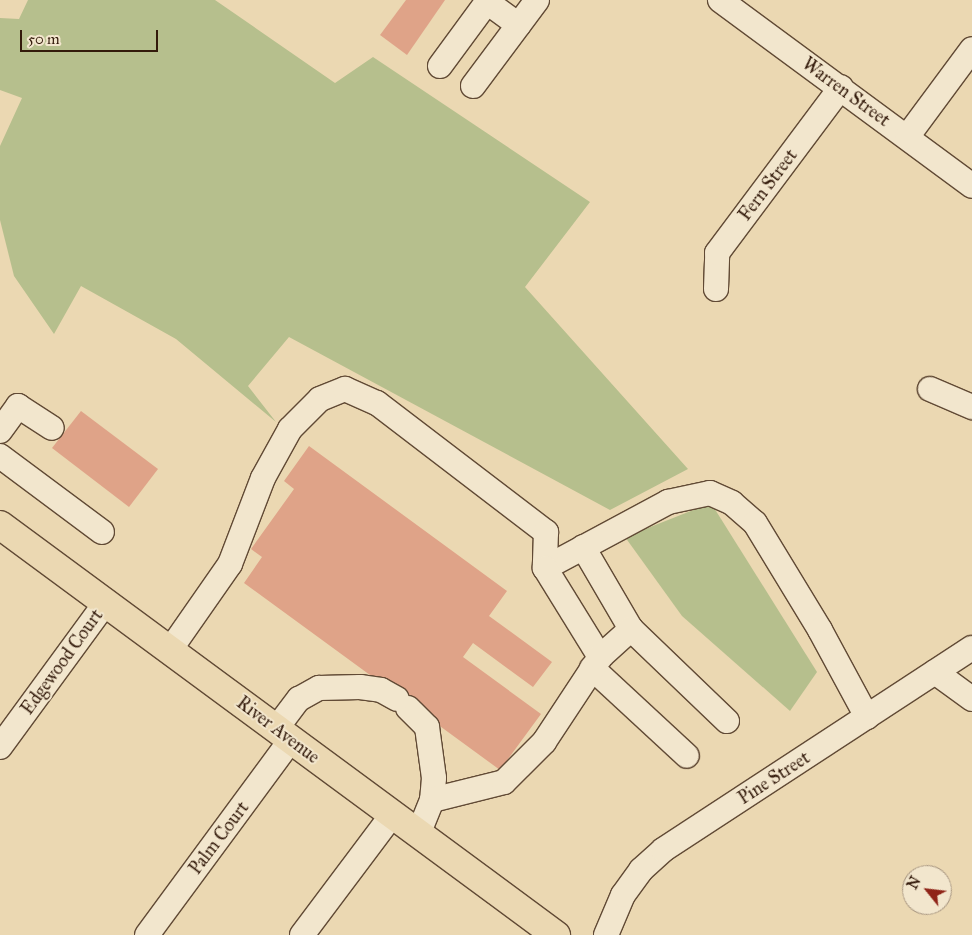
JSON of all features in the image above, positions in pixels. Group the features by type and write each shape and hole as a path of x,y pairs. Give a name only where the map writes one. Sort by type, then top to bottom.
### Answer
{"highway":[{"name":"River Avenue","path":"0,524 556,935"}],"street":[{"path":"473,86 537,0"},
{"name":"Warren Street","path":"720,0 972,186"},
{"path":"440,66 488,1 519,25"},
{"path":"907,137 972,48"},
{"name":"Fern Street","path":"716,289 717,254 840,87"},
{"path":"170,650 230,564 263,478 290,429 320,399 345,389 377,403 546,532 545,568 596,662 687,756"},
{"path":"930,389 972,407"},
{"path":"0,431 18,406 52,428"},
{"path":"0,456 102,532"},
{"path":"545,568 583,547 622,529 668,502 710,493 732,504 755,523 820,630 867,717"},
{"path":"583,547 631,628 727,721"},
{"name":"Edgewood Court","path":"0,747 106,602"},
{"path":"418,834 432,800 504,782 544,742 596,662 631,628"},
{"name":"Pine Street","path":"606,935 623,895 641,870 664,850 972,648"},
{"path":"936,672 972,700"},
{"name":"Palm Court","path":"147,935 283,734 299,698 319,688 360,687 381,690 403,703 427,727 434,778 432,800"},
{"path":"302,935 392,815"}],"green space":[{"path":"28,0 215,0 335,83 373,57 590,202 525,287 688,469 610,510 289,337 248,386 276,422 176,339 81,286 54,334 14,276 0,220 0,146 22,98 0,90 0,18 19,19"},
{"path":"711,503 817,672 790,711 682,616 625,537"}],"building":[{"path":"406,0 445,0 407,55 380,35"},
{"path":"81,411 158,469 129,507 52,448"},
{"path":"309,446 507,591 489,616 552,662 533,687 473,643 463,657 541,714 500,770 244,583 262,557 251,549 294,489 284,481"}]}
